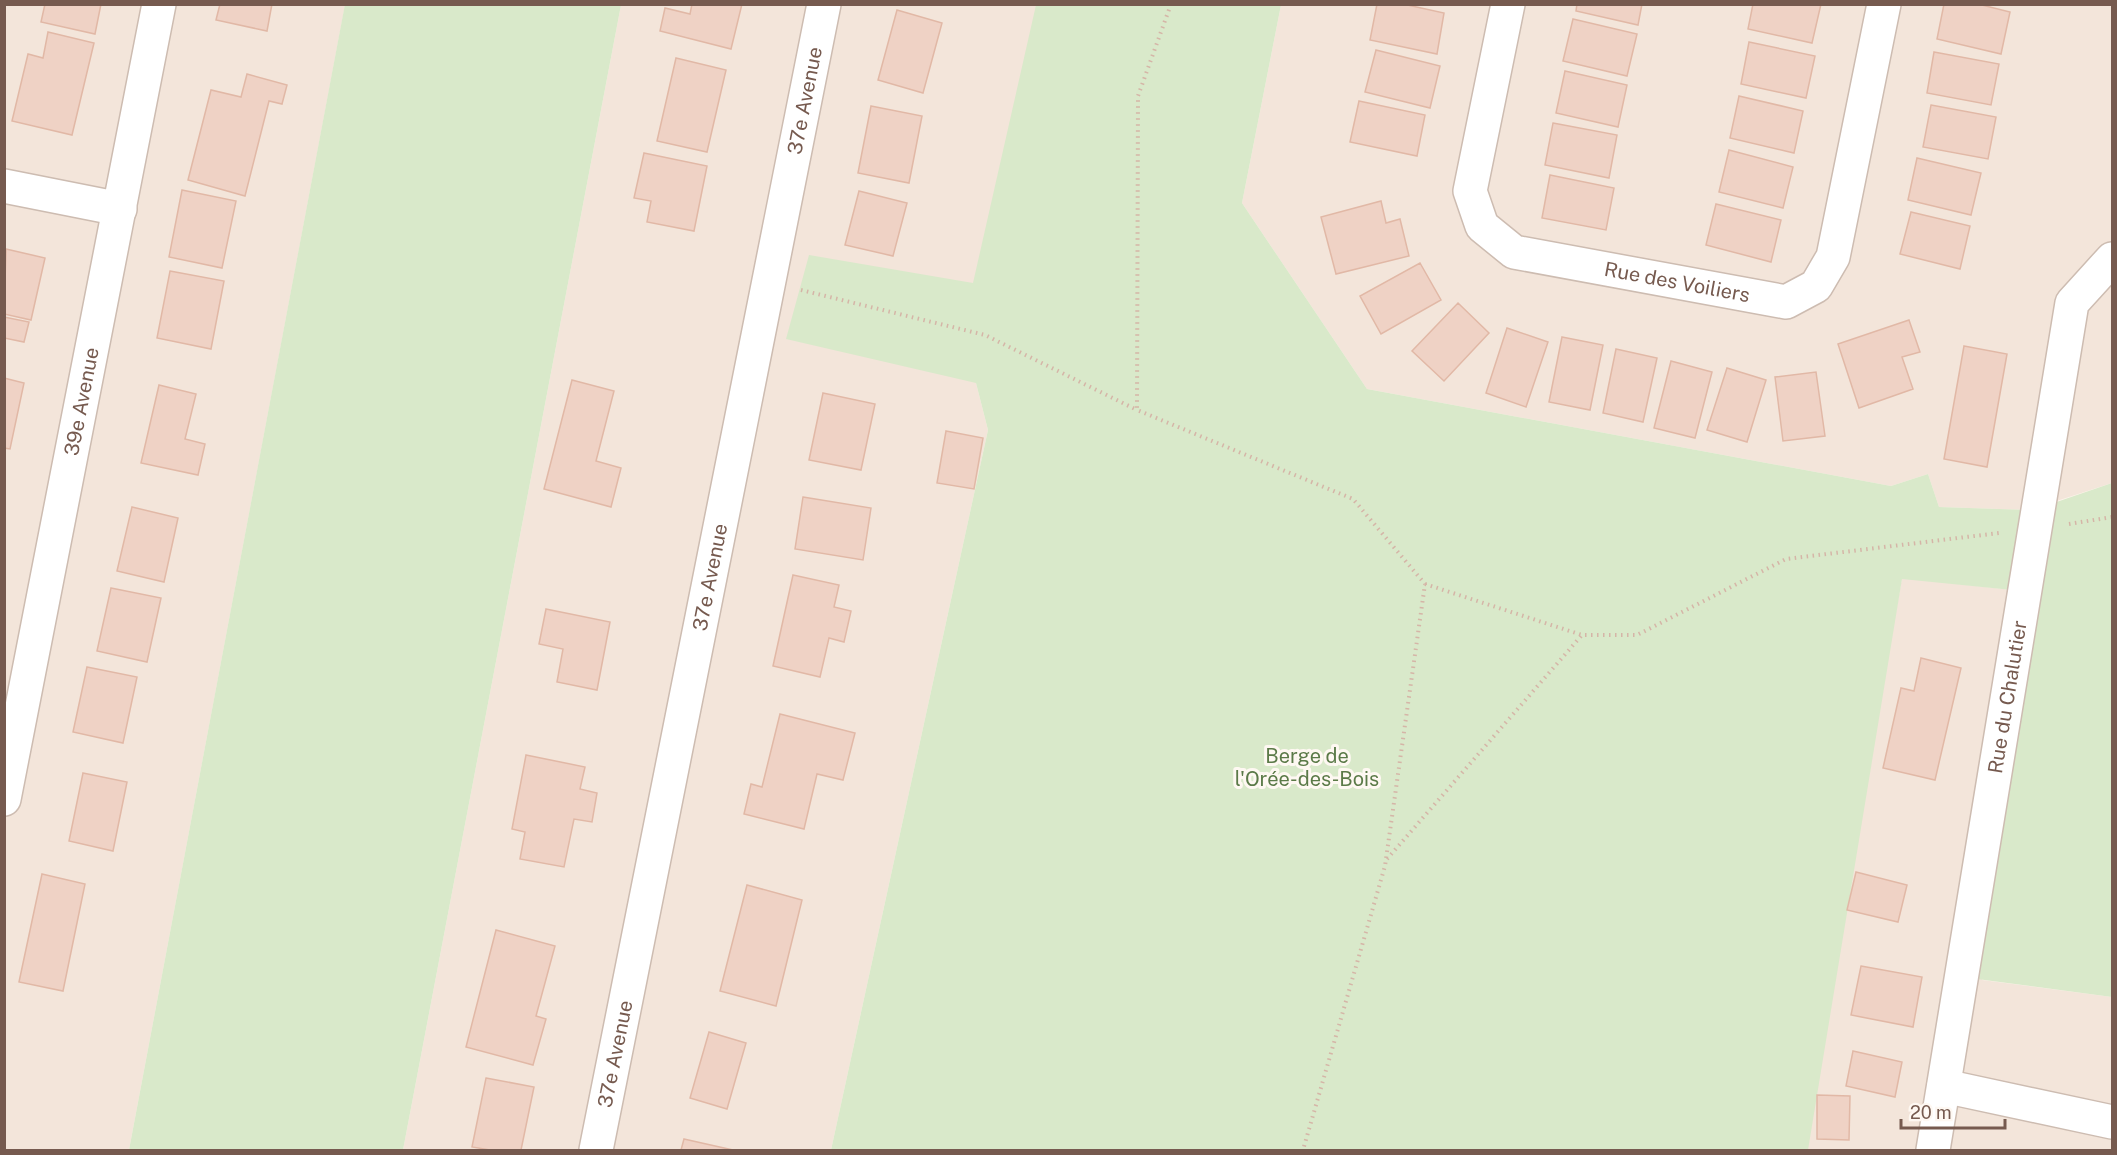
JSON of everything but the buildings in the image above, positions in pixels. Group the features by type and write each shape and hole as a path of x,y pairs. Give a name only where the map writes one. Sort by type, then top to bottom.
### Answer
{"street":[{"name":"39e Avenue","path":"4,800 159,4"},
{"name":"37e Avenue","path":"596,1150 824,4"},
{"name":"Rue des Voiliers","path":"1508,4 1470,191 1482,226 1514,252 1786,302 1816,286 1833,257 1884,4"},
{"path":"4,186 120,209"},
{"name":"Rue du Chalutier","path":"1934,1150 2072,303 2112,259"},
{"path":"1944,1086 2112,1122"}],"path":[{"path":"1137,410 1138,96 1171,4"},
{"path":"769,282 985,335 1137,410 1353,499 1425,584 1582,635 1637,635 1786,559 2112,518"},
{"path":"1303,1150 1386,859 1425,584"},
{"path":"1386,859 1582,635"}],"shaded area":[{"path":"5,5 345,5 129,1150 5,1150"},
{"path":"621,5 1045,5 976,383 988,430 831,1150 403,1150"},
{"path":"1281,5 2112,5 2112,483 2029,510 1939,507 1928,474 1891,486 1367,389 1242,203"},
{"path":"1902,578 2022,591 1982,980 2112,997 2112,1150 1800,1150"}],"green space":[{"path":"345,4 621,5 403,1150 129,1150"},
{"name":"Berge de l'Orée-des-Bois","path":"1036,5 1281,5 1242,203 1367,389 1891,486 1928,474 1939,507 2029,510 2022,591 1902,579 1808,1150 831,1150 988,430 976,383 786,339 809,255 973,283"},
{"path":"2112,483 2112,997 1962,977 2042,507"}]}
